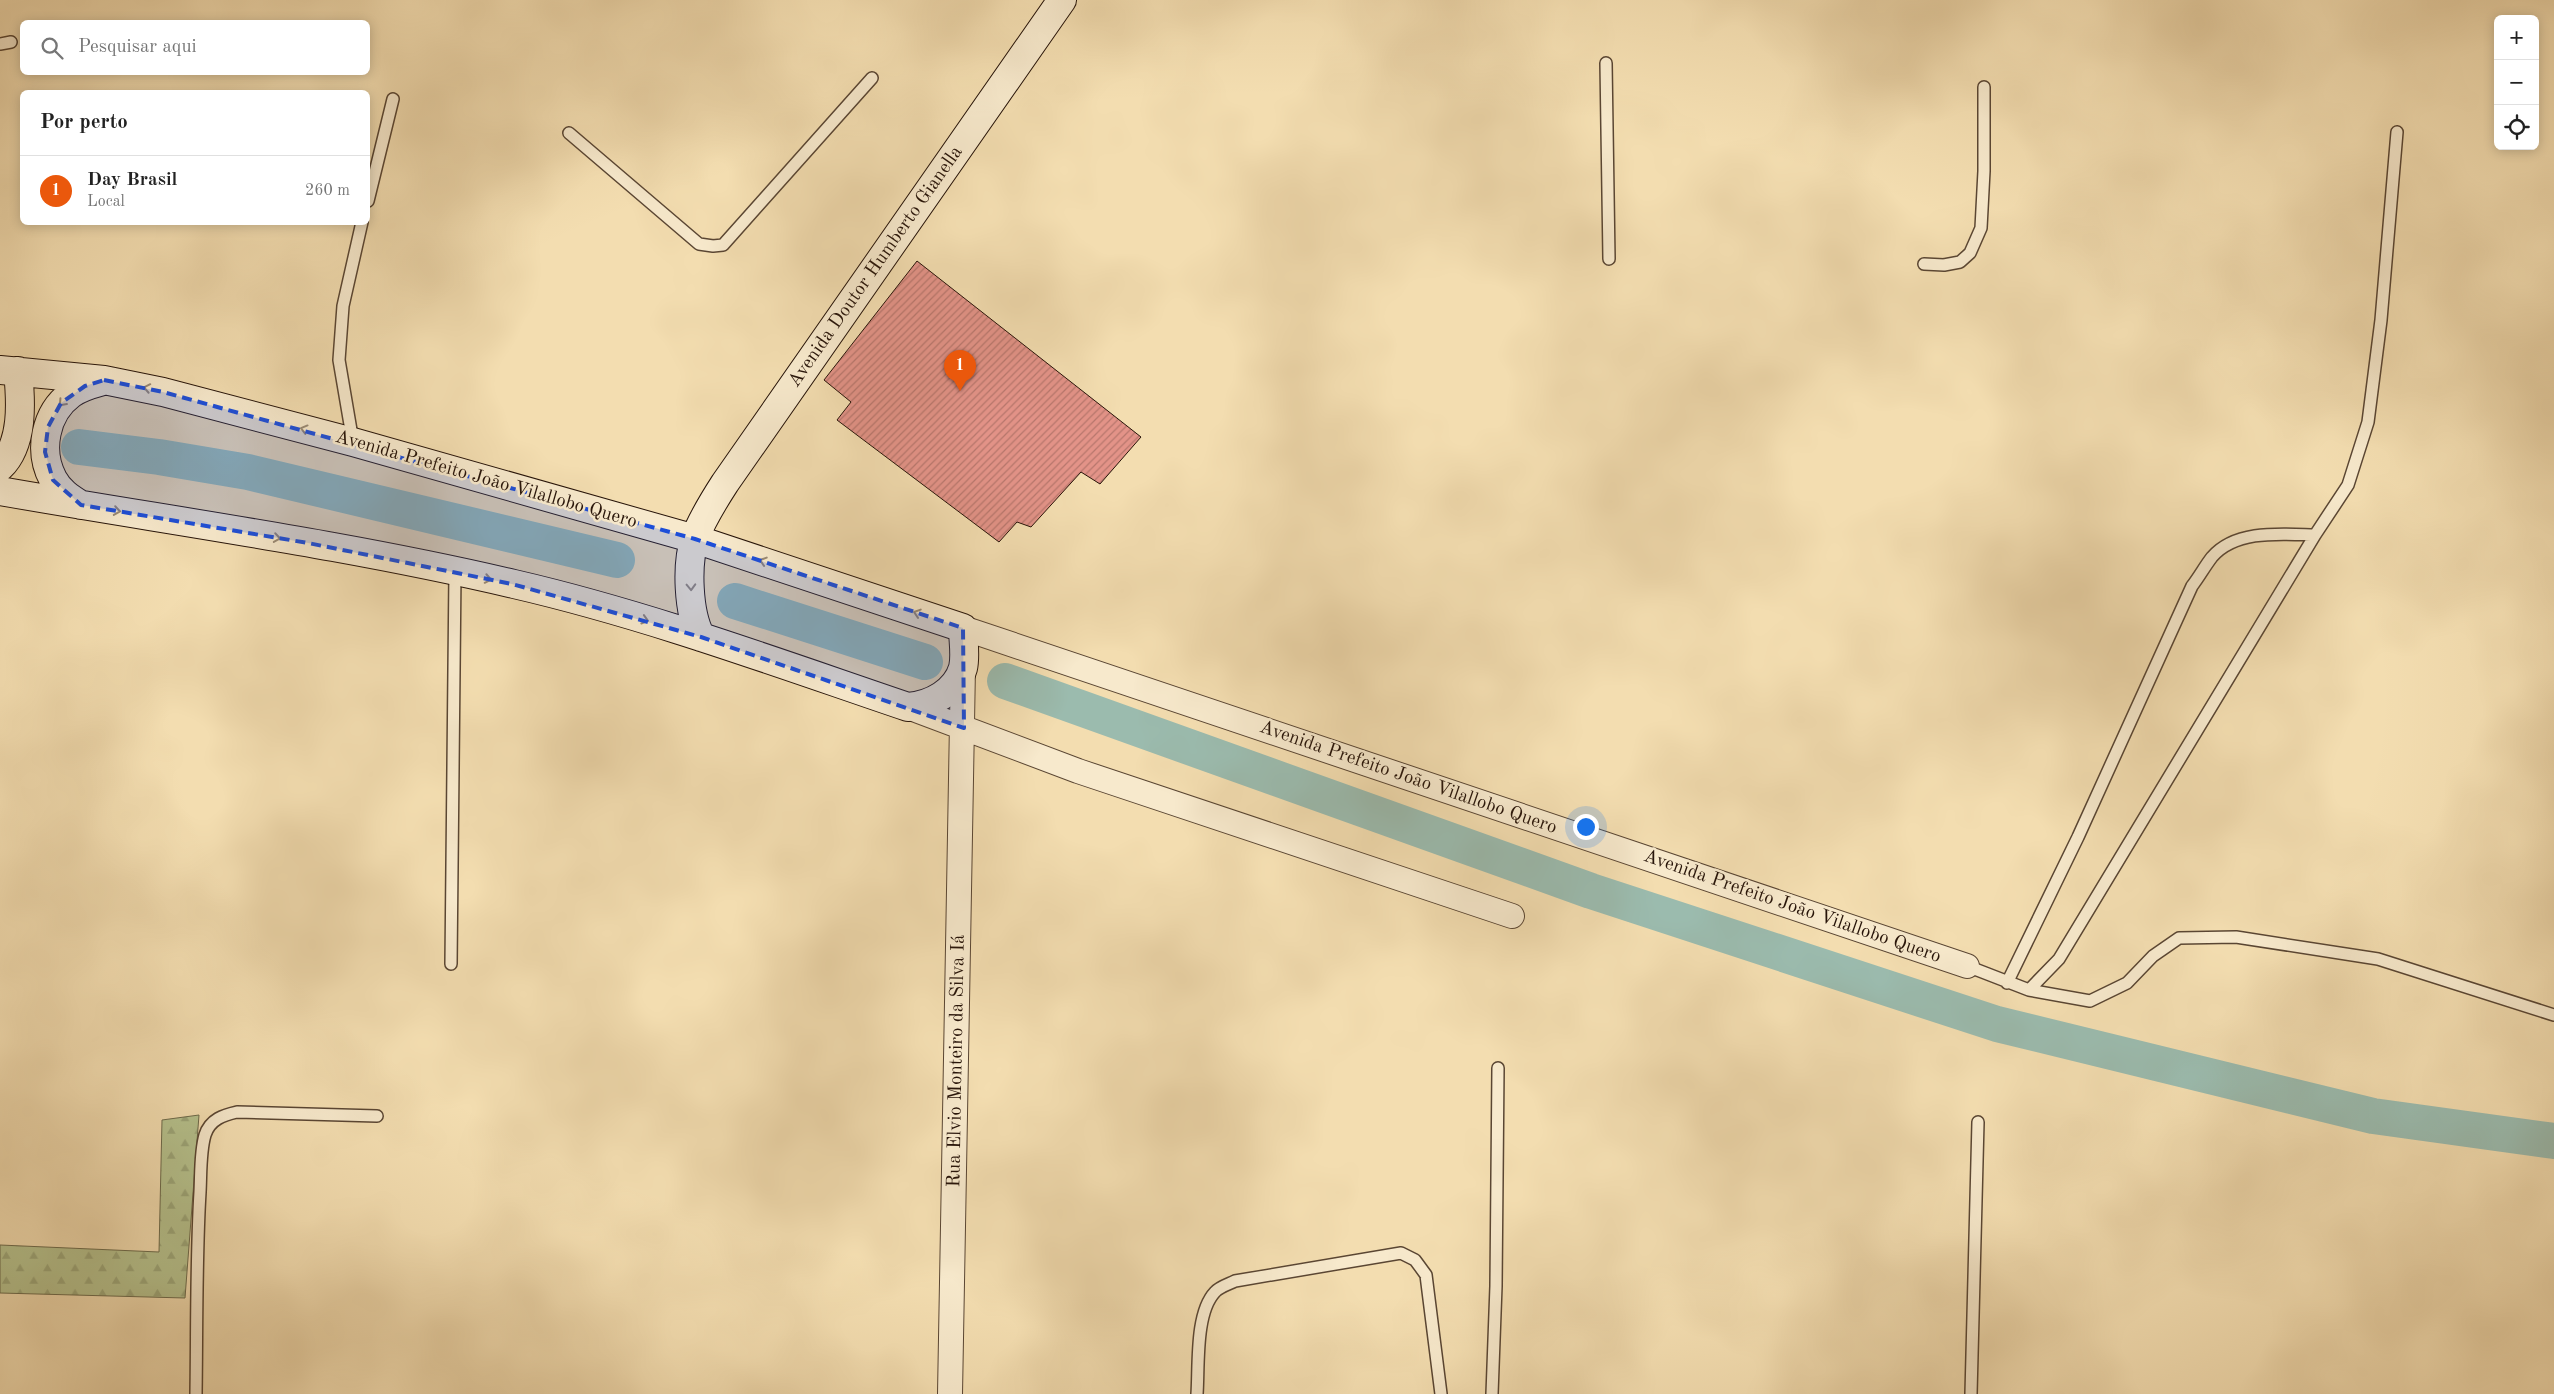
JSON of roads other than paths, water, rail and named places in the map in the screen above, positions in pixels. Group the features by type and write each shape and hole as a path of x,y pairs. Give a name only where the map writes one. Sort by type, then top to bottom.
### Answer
{"main road":[{"name":"Avenida Doutor Humberto Gianella","path":"695,539 725,483 1062,0"},
{"name":"Avenida Prefeito João Vilallobo Quero","path":"9,371 104,380 163,392 354,442 695,539 963,628"},
{"path":"0,467 9,456 16,432 20,399 9,371"},
{"path":"81,505 68,498 53,480 45,452 48,427 52,416 71,394 85,386 104,380"},
{"path":"0,394 9,406 16,432"},
{"path":"0,491 308,543 455,572 557,595 701,637 908,708 923,706 945,694 955,682 963,666 963,628"},
{"path":"695,539 691,579 692,606 695,626 701,637"}],"street":[{"name":"Avenida Prefeito João Vilallobo Quero","path":"963,628 1967,966"},
{"path":"963,666 964,728"},
{"path":"908,708 1078,771 1512,916"},
{"name":"Rua Elvio Monteiro da Silva Iá","path":"950,1394 964,728"}],"lane":[{"path":"1606,63 1609,260"},
{"path":"569,133 699,244 713,246 724,244 872,78"},
{"path":"1924,264 1944,265 1960,262 1970,253 1981,228 1984,171 1984,87"},
{"path":"370,193 393,99"},
{"path":"2030,990 2059,959 2315,535 2348,485 2368,422 2381,320 2397,132"},
{"path":"354,442 340,360 343,306 361,225"},
{"path":"2007,983 2078,837 2192,586 2213,556 2248,537 2282,534 2315,535"},
{"path":"451,964 455,572"},
{"path":"1967,966 2007,983 2030,990 2090,1001 2127,982 2153,956 2178,938 2236,937 2378,959 2554,1015"},
{"path":"1492,1394 1496,1286 1498,1068"},
{"path":"196,1394 199,1213 203,1145 205,1134 211,1124 222,1116 237,1112 377,1116"},
{"path":"1971,1394 1978,1122"},
{"path":"1198,1394 1201,1328 1206,1307 1215,1291 1235,1281 1401,1253 1415,1260 1426,1275 1442,1394"}],"waterway":[{"path":"79,447 159,457 248,472 617,560"},
{"path":"735,601 925,662"},
{"path":"1005,681 1591,891 1997,1024 2373,1116 2554,1141"}],"place":[{"name":"Day Brasil","path":"960,391"}]}
